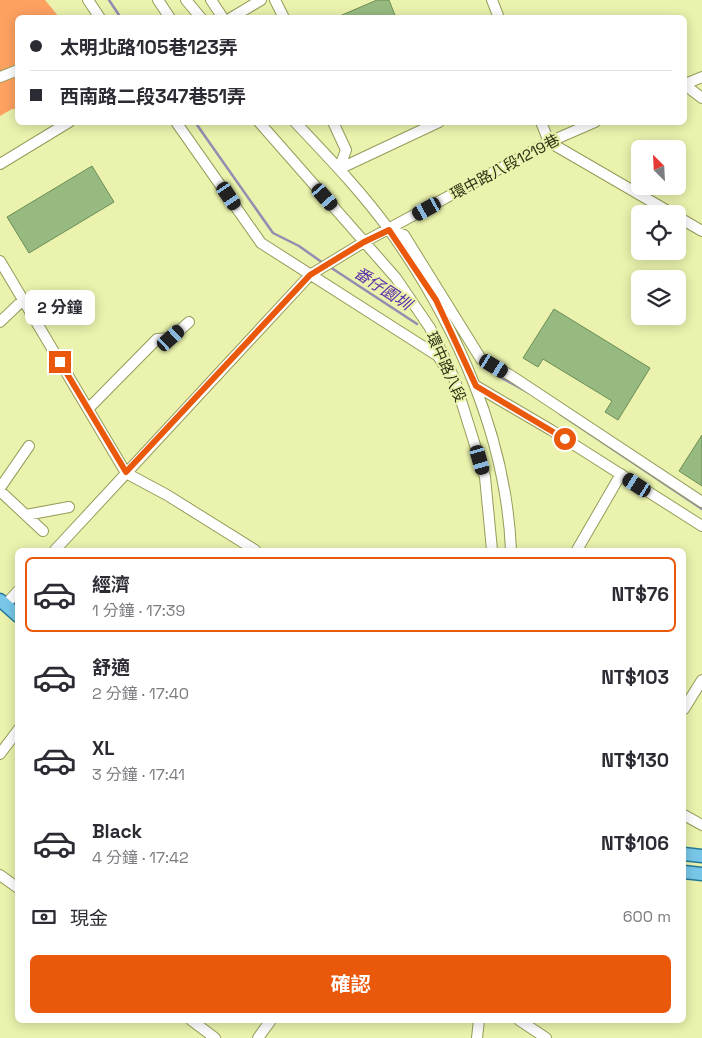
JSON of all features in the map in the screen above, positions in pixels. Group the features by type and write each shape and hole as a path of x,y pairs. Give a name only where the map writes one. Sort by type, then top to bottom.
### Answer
{"main road":[{"path":"2,602 15,613"},
{"path":"686,854 702,856"},
{"path":"686,872 702,874"}],"street":[{"path":"88,0 98,15"},
{"path":"158,0 168,15"},
{"path":"186,0 198,15"},
{"path":"211,0 221,15"},
{"path":"236,15 261,0"},
{"path":"275,0 282,15"},
{"path":"492,0 498,15"},
{"path":"0,77 15,71"},
{"path":"687,84 702,77"},
{"path":"687,87 702,98"},
{"path":"0,164 64,125"},
{"path":"178,125 261,243 438,356 454,378"},
{"name":"環中路八段","path":"262,125 396,278 425,321 454,378 484,477 492,548"},
{"name":"環中路八段","path":"298,125 339,169 389,230 436,300 476,386 501,473 511,548"},
{"path":"334,125 346,150 339,169"},
{"path":"339,169 434,125"},
{"path":"542,125 549,142 658,205"},
{"name":"環中路八段1219巷","path":"57,548 310,275 364,242 549,142 588,125"},
{"path":"686,222 702,231"},
{"path":"389,230 404,235 481,359 510,375 702,502"},
{"path":"0,261 126,472 253,548"},
{"path":"0,322 23,300"},
{"path":"88,409 157,339 171,338 189,322"},
{"path":"476,386 551,430 702,526"},
{"path":"29,446 0,489 43,531"},
{"path":"578,548 621,474"},
{"path":"26,516 69,507"},
{"path":"2,602 15,593"},
{"path":"686,706 702,680"},
{"path":"0,754 15,734"},
{"path":"686,816 702,825"},
{"path":"0,875 15,886"},
{"path":"195,1023 215,1038"},
{"path":"258,1038 270,1023"},
{"path":"477,1038 479,1023"},
{"path":"524,1023 546,1038"}],"shaded area":[{"path":"0,0 45,0 57,15 15,15 15,109 0,116"}],"building":[{"path":"377,0 389,0 395,15 342,15"},
{"path":"92,166 114,202 29,253 7,217"},
{"path":"554,309 650,368 618,420 605,412 612,401 543,359 538,367 523,358"},
{"path":"702,435 702,486 679,471"}],"waterway":[{"name":"番仔園圳","path":"109,0 119,15"},
{"name":"番仔園圳","path":"197,125 273,233 299,246 323,263"},
{"name":"番仔園圳","path":"330,267 417,324"},
{"name":"番仔園圳","path":"500,377 529,393"},
{"name":"番仔園圳","path":"560,414 702,509"}],"route":[{"path":"60,362 126,472 310,275 364,242 389,230 436,300 476,386 503,404 565,439"}]}
